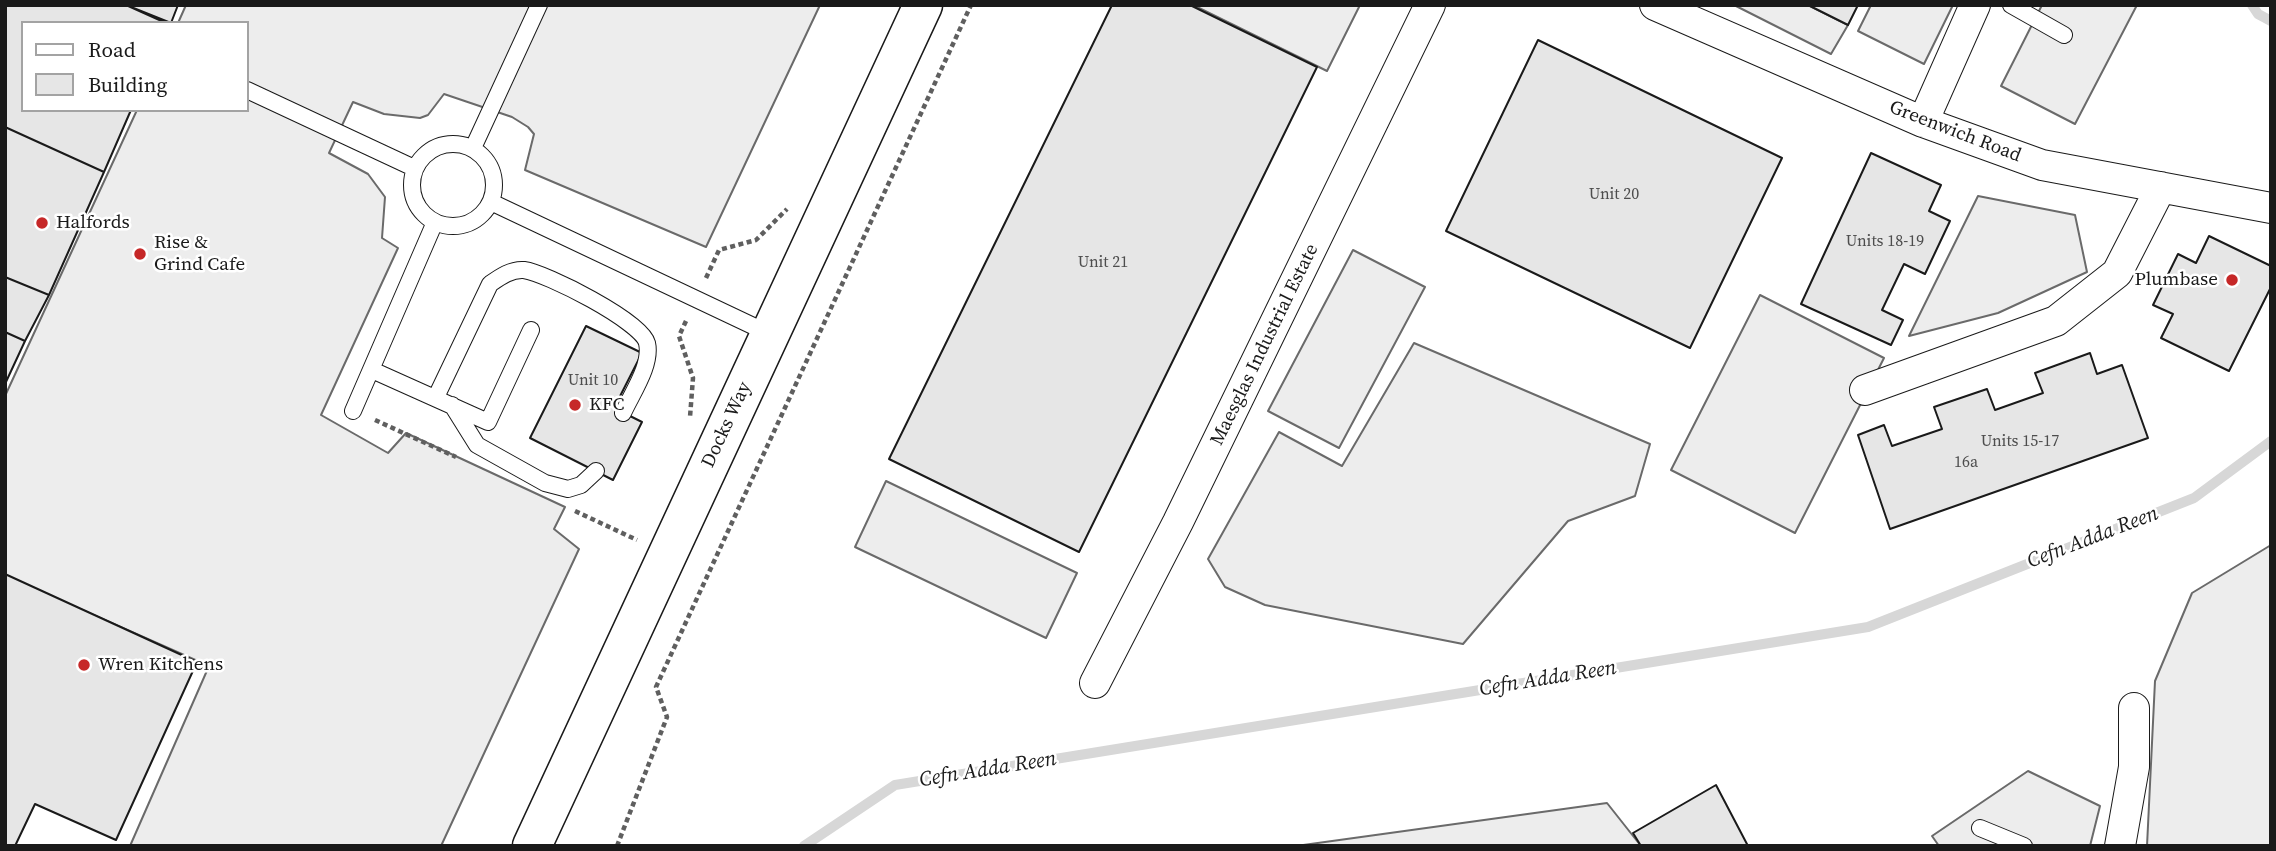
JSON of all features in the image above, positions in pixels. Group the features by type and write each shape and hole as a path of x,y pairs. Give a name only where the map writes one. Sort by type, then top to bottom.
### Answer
{"street":[{"name":"Docks Way","path":"532,846 923,5"},
{"name":"Maesglas Industrial Estate","path":"1095,683 1184,510 1430,5"},
{"name":"Greenwich Road","path":"1655,5 1923,122 2042,164 2271,208"},
{"path":"1923,122 1975,5"},
{"path":"1865,390 2056,321 2117,273 2161,187"},
{"path":"2120,846 2134,767 2134,708"}],"lane":[{"path":"473,148 539,5"},
{"path":"2011,5 2064,35"},
{"path":"248,90 414,168"},
{"path":"460,144 473,148 490,166 494,178 491,202 483,213 461,226 435,222 416,205 412,193 414,168 422,156 440,145 460,144"},
{"path":"491,202 770,334"},
{"path":"353,411 435,222"},
{"path":"436,397 490,284 503,274 521,270 544,276 631,323 646,339 649,356 623,413"},
{"path":"372,370 488,422 531,330"},
{"path":"452,405 477,445 545,483 568,489 581,485 596,471"},
{"path":"1980,828 2024,846"}],"path":[{"path":"617,846 667,718 656,687 971,5"}],"shaded area":[{"path":"186,5 820,5 706,247 525,170 534,134 528,127 512,117 444,94 428,115 420,118 384,114 353,102 329,153 368,174 385,197 382,238 398,248 321,415 388,453 406,433 565,507 554,529 579,549 441,846 130,846 209,666 5,576 5,396 136,112 248,112 248,21 179,21"},
{"path":"1193,5 1360,5 1327,71"},
{"path":"1734,5 1808,5 1848,25 1831,54"},
{"path":"1871,5 1953,5 1924,64 1858,31"},
{"path":"2042,5 2137,5 2075,124 2001,86"},
{"path":"1978,196 2075,215 2087,272 1998,313 1909,336"},
{"path":"1353,250 1425,287 1339,448 1268,411"},
{"path":"1760,295 1884,358 1795,533 1671,470"},
{"path":"1414,343 1650,444 1635,496 1568,521 1463,644 1265,605 1225,587 1208,559 1279,432 1342,466"},
{"path":"886,481 1077,573 1046,638 855,547"},
{"path":"2271,545 2271,846 2147,846 2155,681 2192,593"},
{"path":"2028,771 2100,806 2090,846 1939,846 1932,836"},
{"path":"1607,803 1641,846 1296,846"}],"building":[{"path":"5,5 126,5 162,21 21,21 21,112 130,112 104,172 5,127"},
{"path":"126,5 178,5 172,21"},
{"path":"1112,5 1190,5 1317,67 1079,552 889,459"},
{"path":"1808,5 1858,5 1848,25"},
{"path":"1538,40 1782,158 1690,348 1446,231"},
{"path":"5,127 104,172 49,295 5,277"},
{"path":"1871,153 1941,185 1929,211 1950,221 1925,274 1904,264 1882,310 1903,320 1891,345 1801,304"},
{"path":"2209,236 2271,266 2271,287 2229,371 2161,338 2173,314 2153,305 2178,254 2196,263"},
{"path":"5,277 49,295 25,341 5,332"},
{"path":"586,326 642,353 614,408 642,422 613,480 530,438"},
{"path":"5,332 25,341 5,384"},
{"path":"2090,353 2097,374 2122,365 2148,438 1890,529 1858,435 1884,425 1892,446 1942,429 1934,407 1987,389 1995,410 2043,393 2035,373"},
{"path":"5,574 197,662 116,840 35,804 15,846 5,846"},
{"path":"1716,785 1748,846 1641,846 1633,833"}],"waterway":[{"path":"2252,5 2258,14 2271,21"},
{"name":"Cefn Adda Reen","path":"804,846 895,785 1868,627 2194,498 2271,441"}],"place":[{"name":"Halfords","path":"42,223"},
{"name":"Rise & Grind Cafe","path":"140,254"},
{"name":"Plumbase","path":"2232,280"},
{"name":"KFC","path":"575,405"},
{"name":"Wren Kitchens","path":"84,665"}]}
